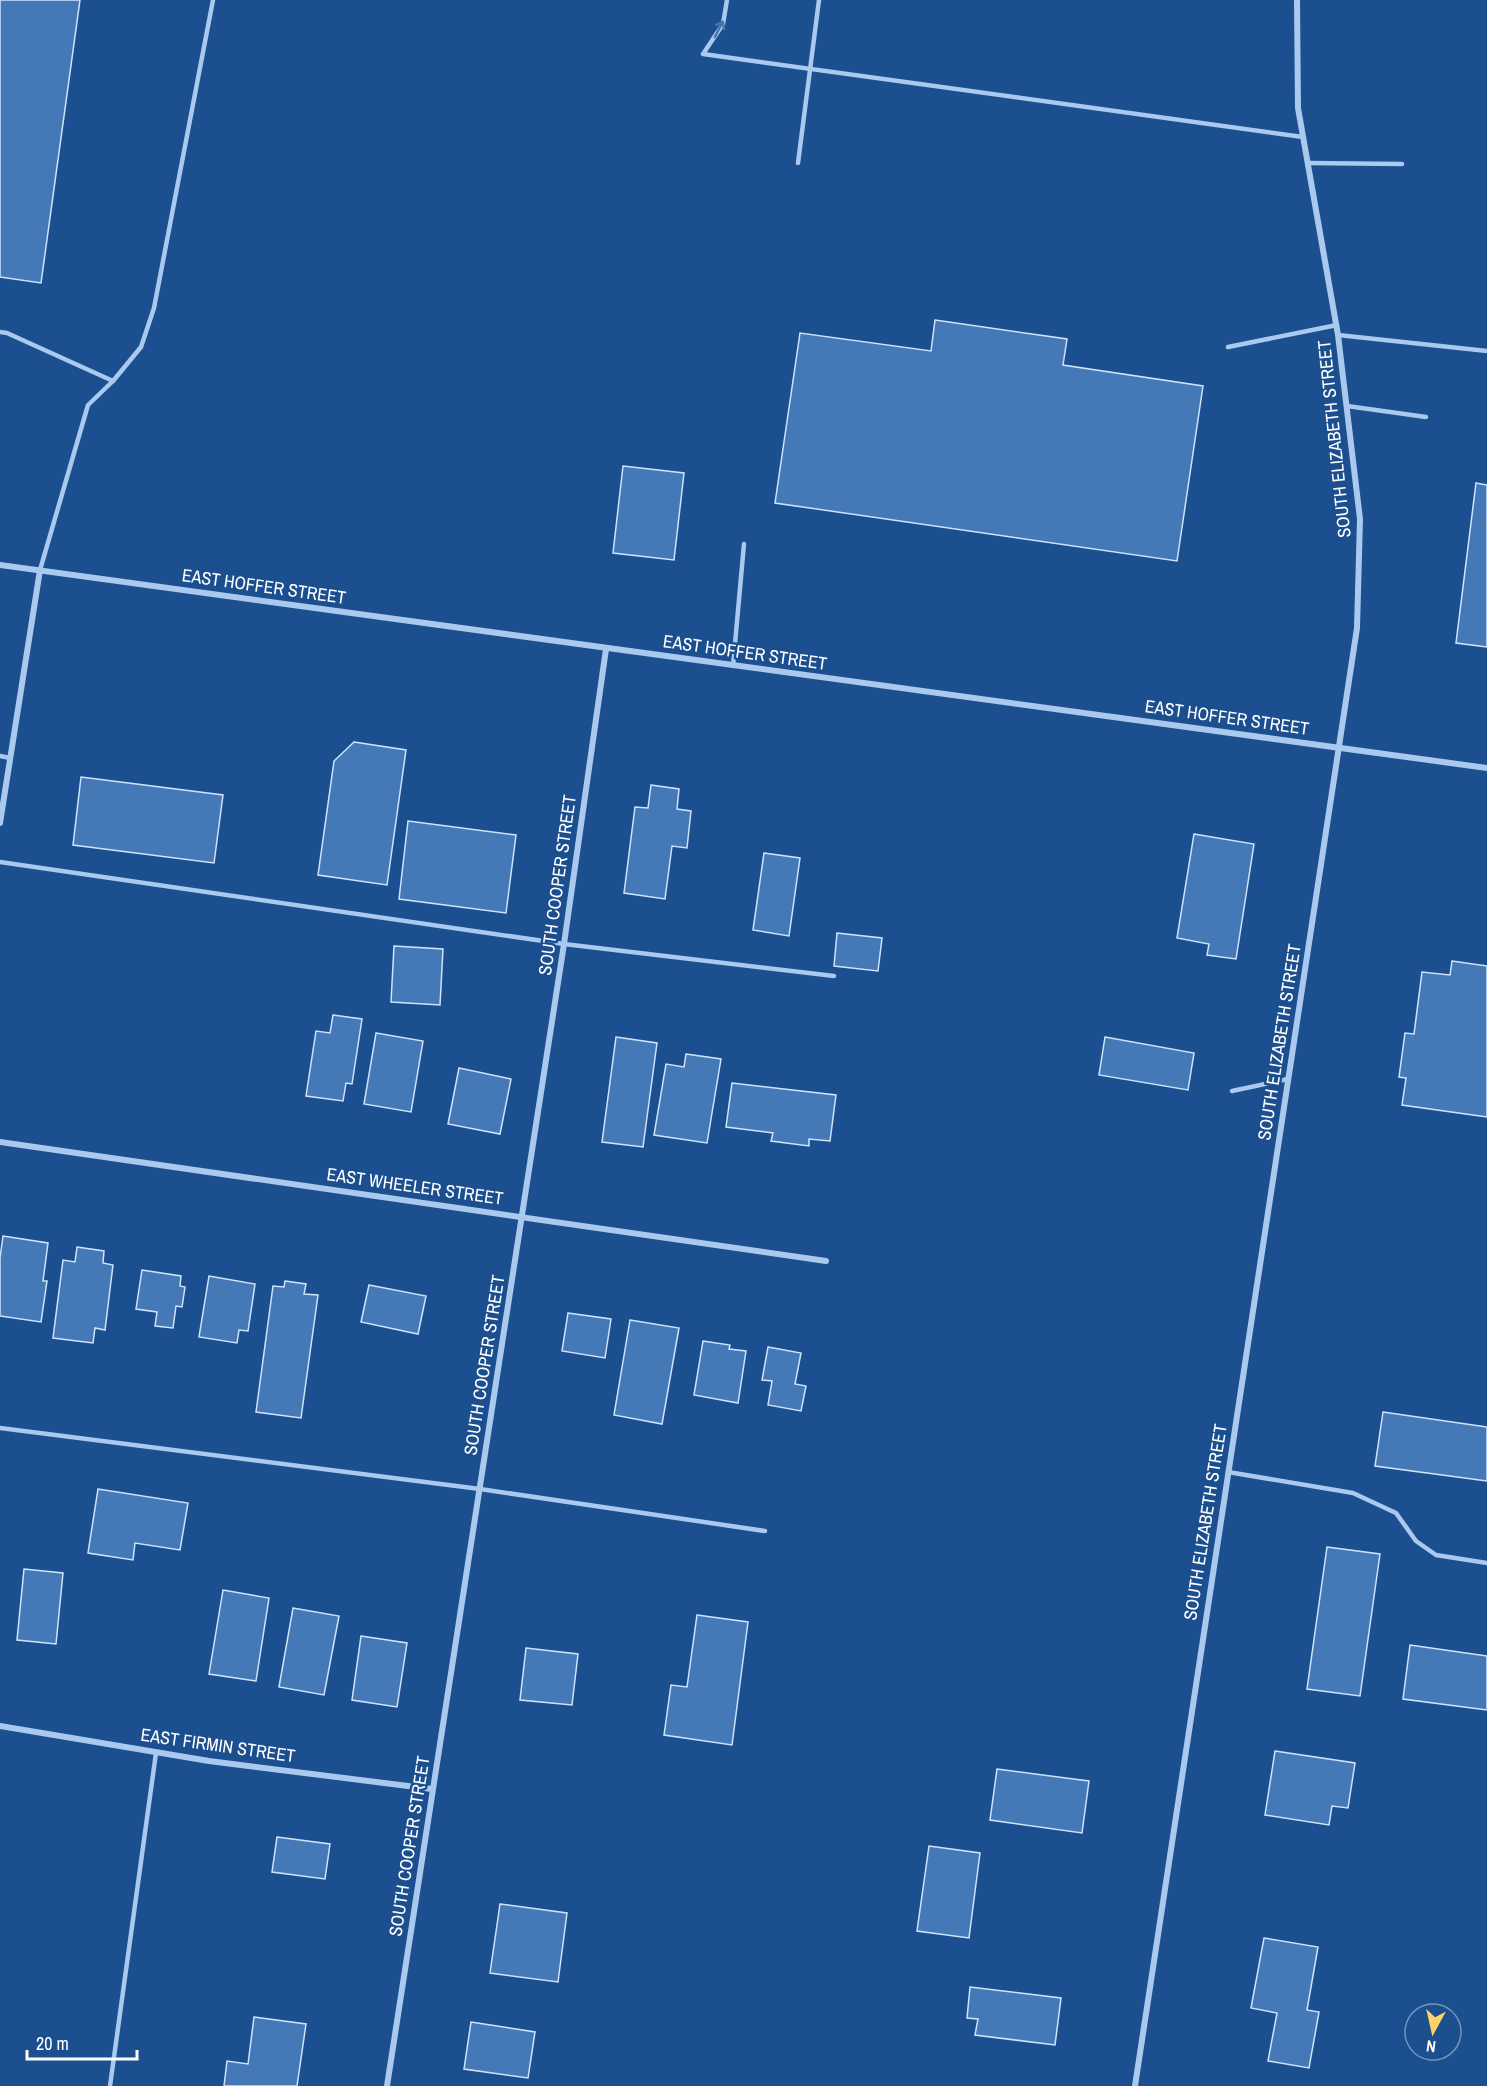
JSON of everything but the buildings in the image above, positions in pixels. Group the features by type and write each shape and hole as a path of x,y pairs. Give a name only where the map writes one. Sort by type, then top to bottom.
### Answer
{"street":[{"name":"SOUTH ELIZABETH STREET","path":"1135,2086 1357,628 1360,519 1338,335 1298,108 1297,0"},
{"name":"EAST HOFFER STREET","path":"0,565 1487,768"},
{"path":"0,823 40,570"},
{"name":"SOUTH COOPER STREET","path":"387,2086 564,944 606,649"},
{"name":"EAST WHEELER STREET","path":"0,1142 826,1261"},
{"name":"EAST FIRMIN STREET","path":"0,1726 209,1761 432,1789"}],"lane":[{"path":"40,570 88,405 113,381 141,347 154,308 213,0"},
{"path":"726,0 723,24 704,54 1303,137"},
{"path":"798,163 819,0"},
{"path":"1308,163 1402,164"},
{"path":"1228,347 1336,325"},
{"path":"0,332 60,355 113,381"},
{"path":"1338,335 1487,351"},
{"path":"1347,406 1426,417"},
{"path":"733,666 744,544"},
{"path":"0,756 10,758"},
{"path":"0,862 564,944 834,976"},
{"path":"1232,1091 1288,1079"},
{"path":"0,1428 480,1489 765,1531"},
{"path":"1228,1472 1353,1493 1396,1513 1416,1541 1436,1555 1487,1563"},
{"path":"110,2086 156,1753"}]}
